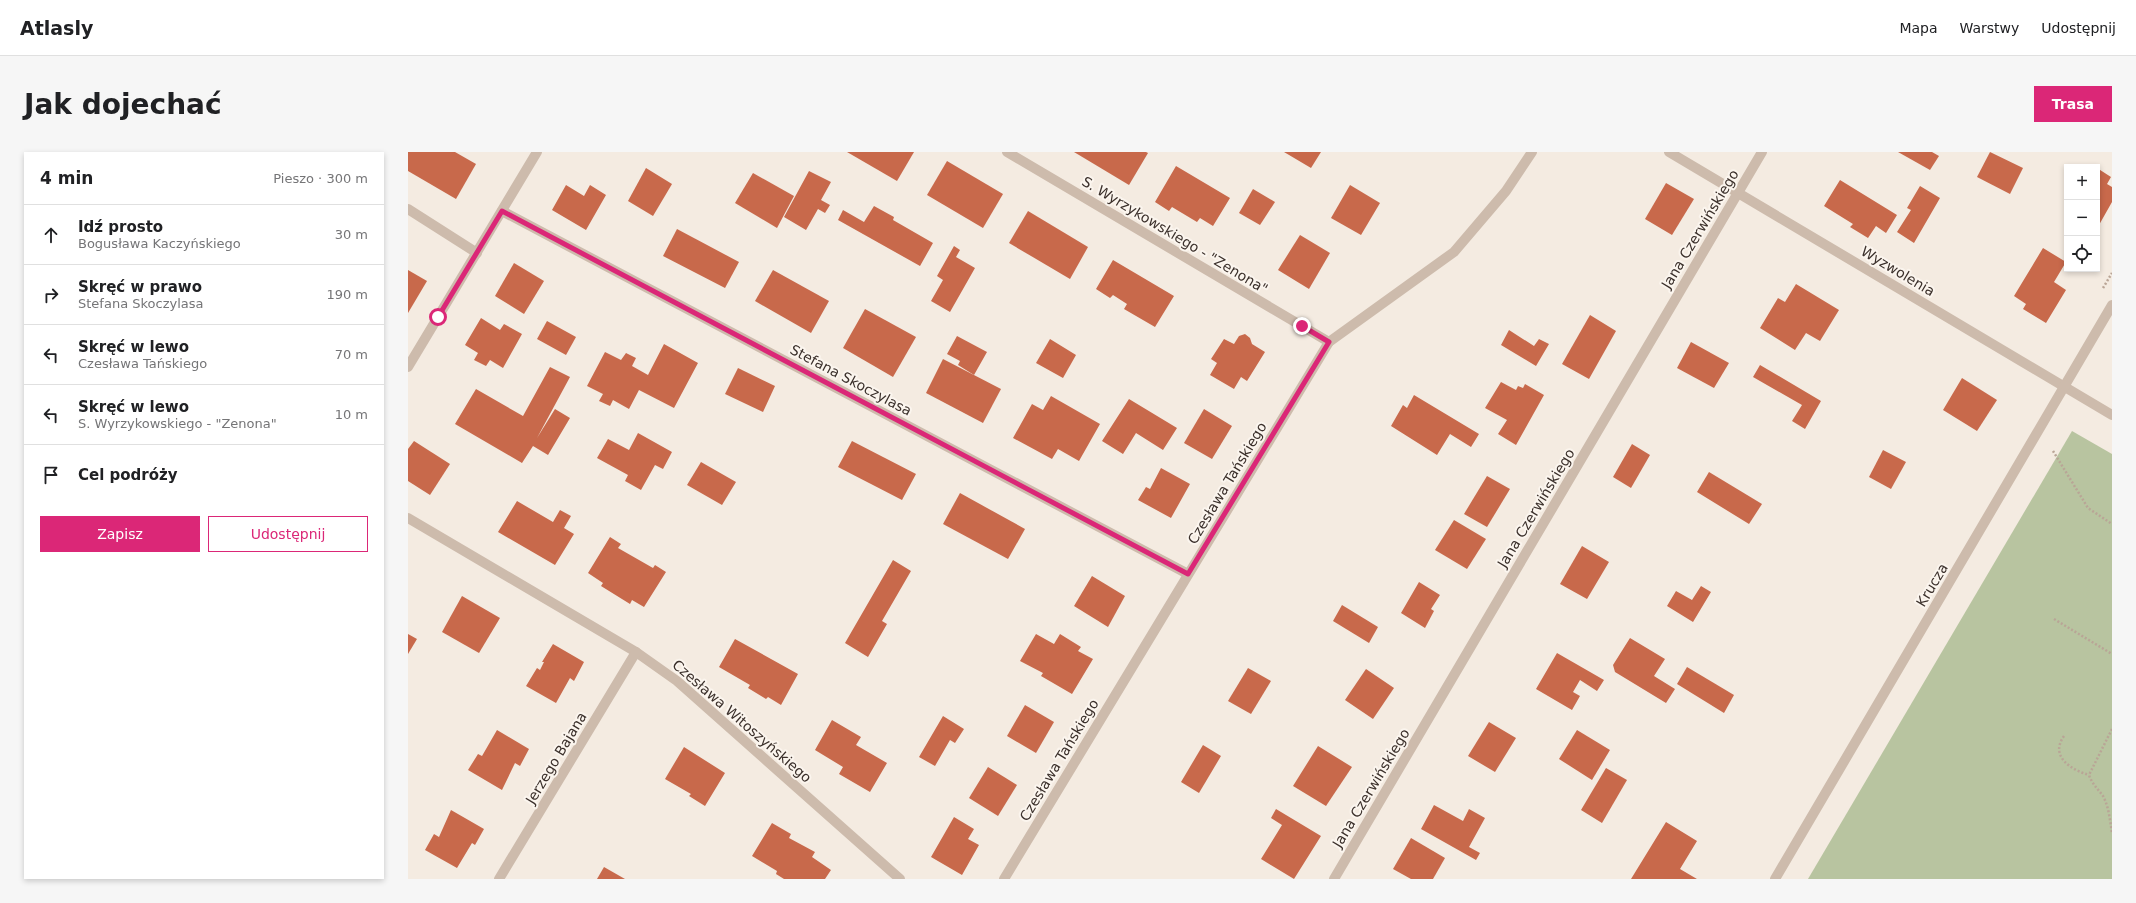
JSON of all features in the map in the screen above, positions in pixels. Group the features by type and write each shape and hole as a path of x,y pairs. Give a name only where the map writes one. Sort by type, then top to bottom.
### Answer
{"street":[{"path":"408,367 537,152"},
{"name":"S. Wyrzykowskiego - \"Zenona\"","path":"1008,152 1329,342"},
{"name":"Czesława Tańskiego","path":"1004,879 1329,342 1454,252 1506,191 1532,152"},
{"name":"Wyzwolenia","path":"1669,152 2112,414"},
{"name":"Jana Czerwińskiego","path":"1334,879 1762,152"},
{"path":"408,209 477,253"},
{"name":"Stefana Skoczylasa","path":"502,211 1188,574"},
{"name":"Krucza","path":"1775,879 2112,305"},
{"name":"Czesława Witoszyńskiego","path":"408,518 636,652 677,681 900,879"},
{"name":"Jerzego Bajana","path":"499,879 636,652"}],"path":[{"path":"2053,451 2088,508 2112,524"},
{"path":"2054,619 2112,654"},
{"path":"2112,729 2089,775 2092,784 2103,796 2108,808 2112,833"},
{"path":"2064,736 2060,749 2064,762 2074,770 2089,775"}],"green space":[{"path":"2072,431 2112,454 2112,879 1808,879"}],"building":[{"path":"408,152 455,152 476,164 456,199 408,171"},
{"path":"847,152 914,152 897,181"},
{"path":"1074,152 1146,152 1148,153 1129,185"},
{"path":"1284,152 1321,152 1311,168"},
{"path":"1898,152 1932,152 1939,156 1930,170"},
{"path":"1990,152 2023,168 2010,194 1977,177"},
{"path":"947,161 1003,194 983,228 927,195"},
{"path":"1176,166 1230,198 1213,226 1200,218 1197,222 1172,207 1169,211 1155,202"},
{"path":"646,168 672,184 653,216 628,201"},
{"path":"2100,170 2111,177 2107,184 2112,187 2112,202 2100,223"},
{"path":"809,171 831,182 821,200 830,205 825,213 818,209 806,230 784,217"},
{"path":"753,173 794,196 777,228 735,203"},
{"path":"1840,180 1897,215 1886,233 1876,226 1868,238 1850,227 1853,224 1824,206"},
{"path":"1666,183 1694,199 1672,235 1645,219"},
{"path":"566,185 584,196 590,185 606,195 586,230 552,210"},
{"path":"1350,185 1380,203 1361,235 1331,218"},
{"path":"1920,186 1940,198 1914,243 1897,232 1911,210 1907,208"},
{"path":"1253,189 1275,202 1260,225 1239,213"},
{"path":"874,206 894,217 893,220 933,243 920,266 838,220 843,210 864,222"},
{"path":"1028,211 1088,247 1070,279 1009,243"},
{"path":"677,229 739,262 725,288 663,256"},
{"path":"1300,235 1330,253 1309,289 1278,270"},
{"path":"954,246 960,250 956,257 975,268 950,312 931,301 943,280 937,276"},
{"path":"2043,248 2064,261 2064,265 2054,282 2066,290 2046,323 2023,309 2026,304 2014,296"},
{"path":"1113,260 1174,296 1155,327 1124,309 1127,304 1113,295 1110,298 1096,289"},
{"path":"514,263 544,281 524,314 495,296"},
{"path":"408,270 427,281 408,313"},
{"path":"773,270 829,301 811,333 755,301"},
{"path":"1796,284 1839,310 1820,341 1806,333 1795,350 1760,328 1778,298 1785,302"},
{"path":"865,309 916,337 893,377 843,348"},
{"path":"1590,315 1616,331 1589,379 1562,364"},
{"path":"481,318 500,330 504,324 522,334 503,368 490,360 486,366 474,360 478,353 465,345"},
{"path":"547,321 576,337 566,355 537,339"},
{"path":"1509,330 1534,346 1539,339 1549,344 1536,366 1501,345"},
{"path":"1245,334 1250,338 1252,344 1265,352 1247,381 1241,377 1234,389 1210,375 1217,363 1211,359 1224,339 1234,344 1239,336"},
{"path":"957,336 987,352 974,375 958,365 960,361 947,354"},
{"path":"1050,339 1076,355 1063,378 1036,363"},
{"path":"1691,342 1729,363 1714,388 1677,368"},
{"path":"664,344 698,363 674,408 639,390 629,409 613,400 610,406 599,401 603,394 587,386 605,352 621,360 626,353 636,358 632,366 648,375"},
{"path":"943,359 1001,389 983,423 926,393"},
{"path":"1760,365 1821,401 1805,429 1792,421 1802,405 1753,377"},
{"path":"550,367 570,377 537,438 555,409 570,418 548,455 533,446 522,463 455,424 476,389 523,416"},
{"path":"738,368 775,386 763,412 725,394"},
{"path":"1962,378 1997,400 1977,431 1943,410"},
{"path":"1501,382 1516,390 1518,386 1523,388 1525,384 1544,395 1516,445 1498,434 1507,420 1485,408"},
{"path":"1414,395 1479,434 1471,447 1450,434 1437,455 1391,426 1403,405 1407,408"},
{"path":"1051,396 1100,424 1079,461 1058,449 1052,459 1013,438 1032,404 1043,410"},
{"path":"1129,399 1177,428 1163,450 1136,433 1123,454 1102,441"},
{"path":"1204,409 1232,426 1212,459 1184,443"},
{"path":"638,433 672,452 663,469 655,465 641,490 625,481 628,475 597,458 608,439 629,450"},
{"path":"414,441 450,464 430,495 408,481 408,449"},
{"path":"852,441 916,474 902,500 838,467"},
{"path":"1632,444 1650,455 1631,488 1613,477"},
{"path":"1883,450 1906,462 1891,489 1869,477"},
{"path":"701,462 736,482 722,505 687,485"},
{"path":"1161,468 1190,484 1171,518 1138,500 1146,487 1150,489"},
{"path":"1709,472 1762,504 1749,524 1697,492"},
{"path":"1487,476 1510,489 1487,527 1464,514"},
{"path":"960,493 1025,529 1008,559 943,524"},
{"path":"517,501 553,522 560,510 571,516 564,528 574,534 555,565 498,532"},
{"path":"1454,520 1486,539 1467,569 1435,550"},
{"path":"610,537 621,544 618,548 653,568 655,565 666,572 644,607 632,600 630,604 601,586 603,583 588,573"},
{"path":"1582,546 1609,562 1587,599 1560,584"},
{"path":"893,560 911,571 882,621 887,624 868,657 845,643"},
{"path":"1092,576 1125,596 1108,627 1074,606"},
{"path":"1419,582 1440,595 1431,609 1434,611 1425,628 1401,613"},
{"path":"1701,586 1711,592 1693,622 1667,606 1676,591 1692,600"},
{"path":"462,596 500,618 479,653 442,632"},
{"path":"1342,605 1378,627 1369,643 1333,621"},
{"path":"408,634 417,639 408,654"},
{"path":"1036,634 1054,644 1060,634 1081,647 1078,651 1093,659 1072,694 1041,676 1043,673 1020,661"},
{"path":"1630,638 1665,659 1654,676 1675,689 1666,703 1615,672 1613,665"},
{"path":"735,639 798,674 781,705 768,697 766,699 748,688 750,685 719,667"},
{"path":"553,644 584,662 574,681 570,678 556,703 526,686 537,668 540,670 544,662 542,662"},
{"path":"1557,653 1604,680 1597,691 1580,680 1573,692 1580,696 1572,710 1536,689"},
{"path":"1687,667 1734,695 1724,713 1677,684"},
{"path":"1248,668 1271,681 1251,714 1228,701"},
{"path":"1366,669 1394,688 1373,719 1345,700"},
{"path":"1025,705 1054,722 1036,753 1007,736"},
{"path":"943,716 964,729 955,743 950,740 935,766 919,757"},
{"path":"832,720 861,737 856,745 887,763 870,792 839,774 843,767 815,750"},
{"path":"1489,722 1516,738 1495,772 1468,756"},
{"path":"497,730 529,749 520,766 515,763 502,790 468,770 478,754 482,756"},
{"path":"1577,730 1610,750 1592,780 1559,759"},
{"path":"1203,745 1221,756 1199,793 1181,782"},
{"path":"1318,746 1352,767 1326,806 1293,786"},
{"path":"684,747 725,773 705,806 689,796 691,794 665,779"},
{"path":"988,767 1017,785 998,816 969,798"},
{"path":"1606,768 1627,780 1602,823 1581,810"},
{"path":"1434,805 1463,821 1469,809 1485,818 1469,847 1480,853 1476,860 1421,829"},
{"path":"1276,809 1321,836 1294,879 1261,859 1282,825 1271,818"},
{"path":"451,810 484,829 475,845 472,843 457,868 425,850 434,834 439,837"},
{"path":"954,817 974,829 968,839 979,845 962,875 931,857"},
{"path":"1666,822 1697,841 1680,869 1697,879 1631,879"},
{"path":"772,823 791,834 789,838 815,852 812,857 831,870 825,879 784,879 776,874 777,871 752,856"},
{"path":"1411,838 1445,858 1433,879 1411,879 1393,869"},
{"path":"604,867 625,879 597,879"}],"route":[{"path":"438,317 502,211 1188,574 1329,342 1302,326"}]}
